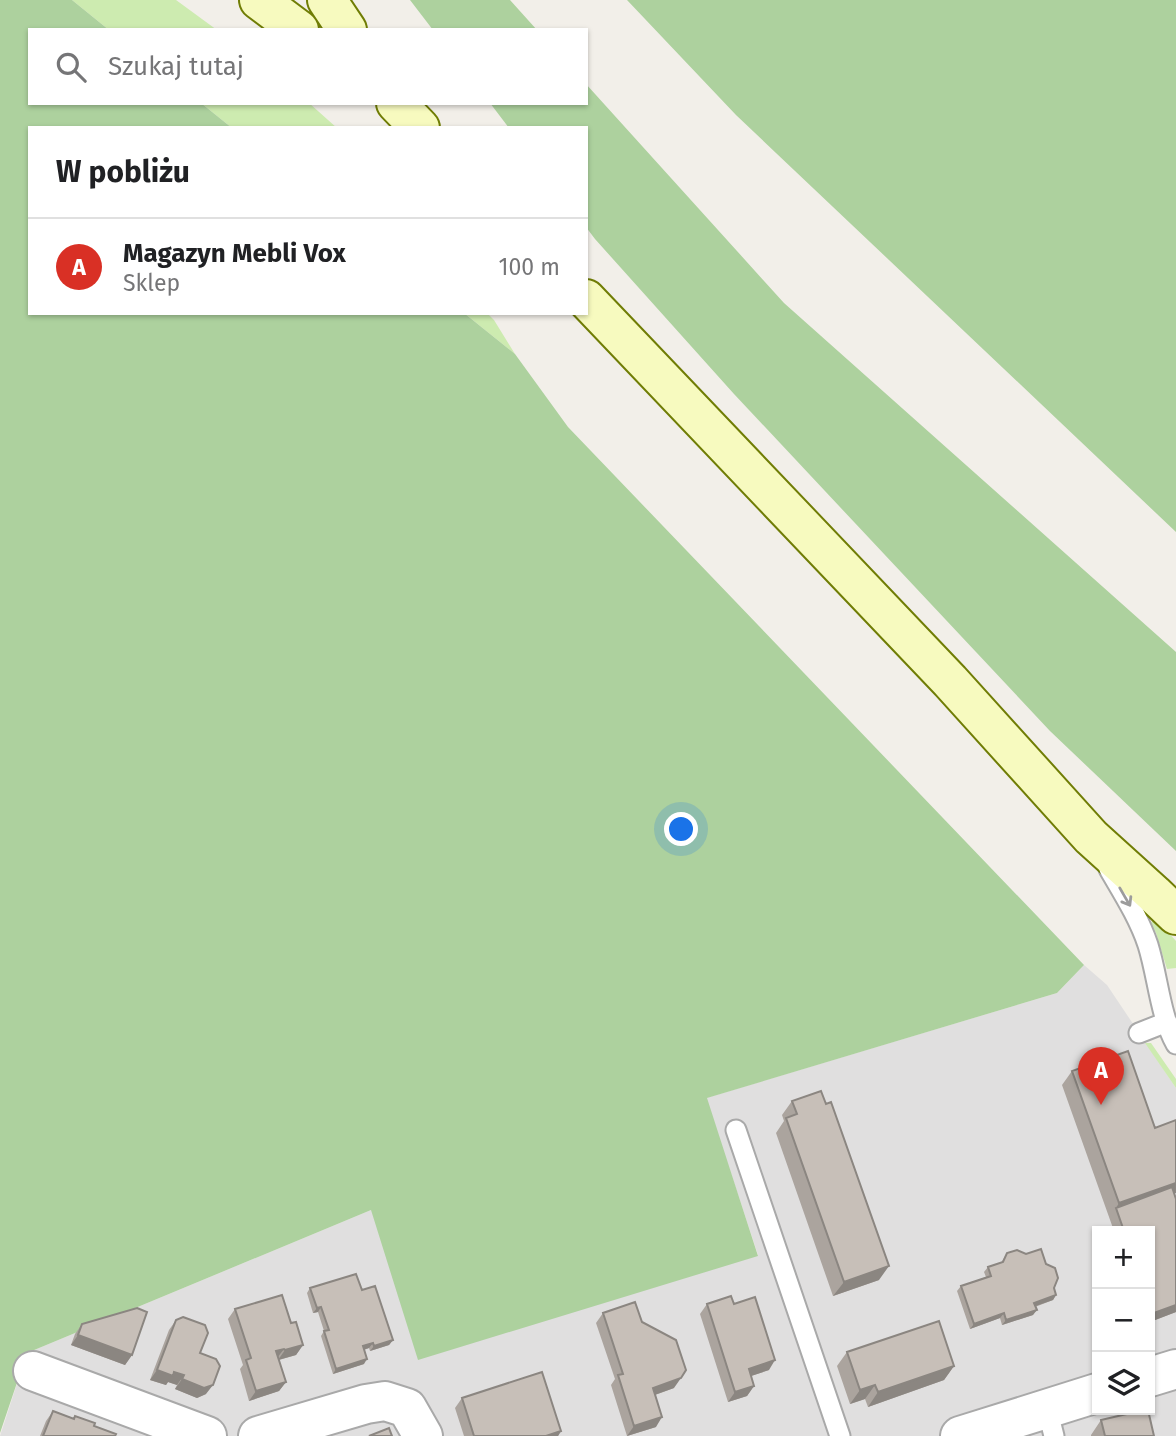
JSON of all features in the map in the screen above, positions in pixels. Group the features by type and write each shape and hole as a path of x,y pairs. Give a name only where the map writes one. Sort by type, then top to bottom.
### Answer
{"main road":[{"path":"260,0 296,28"},
{"path":"327,0 345,28"},
{"path":"398,105 418,126"},
{"path":"588,301 950,681 1091,838 1165,905"}],"street":[{"path":"1155,1375 1176,1368"},
{"path":"33,1371 208,1436"},
{"path":"960,1436 1051,1422 1092,1396"},
{"path":"258,1436 366,1404 385,1401 407,1408 422,1436"}],"lane":[{"path":"1091,838 1133,911 1147,943 1167,1022 1176,1044"},
{"path":"1139,1033 1167,1022"},
{"path":"736,1130 840,1436"}],"shaded area":[{"path":"1084,965 1107,985 1176,1088 1176,1436 0,1436 27,1353 371,1210 758,1255 706,1098 1057,993"}],"green space":[{"path":"0,0 72,0 107,28 28,28 28,105 203,105 230,126 28,126 28,315 466,315 515,354 568,427 1084,965 1057,993 707,1098 758,1256 418,1360 371,1210 27,1353 0,1433"},
{"path":"72,0 176,0 214,28 107,28"},
{"path":"410,0 510,0 535,28 431,28"},
{"path":"627,0 1176,0 1176,532 736,115"},
{"path":"588,86 784,303 1176,652 1176,851 1050,731 734,394 595,239 588,230 588,126 507,126 492,105 588,105"},
{"path":"203,105 311,105 335,126 230,126"},
{"path":"466,315 489,315 515,354"},
{"path":"1153,919 1176,941 1176,968 1167,969 1151,923"},
{"path":"1145,1043 1151,1043 1176,1079 1176,1088"}],"building":[{"path":"1128,1051 1155,1128 1176,1120 1176,1183 1119,1203 1072,1071"},
{"path":"821,1091 826,1104 831,1102 889,1266 844,1282 786,1118 797,1114 792,1101"},
{"path":"1172,1187 1176,1199 1176,1305 1155,1313 1155,1226 1122,1226 1116,1208"},
{"path":"1041,1249 1046,1264 1055,1268 1058,1278 1054,1288 1056,1295 1034,1303 1037,1310 1006,1320 1004,1313 974,1324 961,1286 991,1276 988,1267 1003,1262 1007,1253 1017,1250 1026,1254"},
{"path":"356,1274 362,1290 375,1286 393,1340 374,1346 373,1343 363,1346 367,1359 336,1369 324,1331 329,1330 321,1307 317,1308 310,1288"},
{"path":"282,1295 291,1323 296,1322 303,1345 276,1351 286,1382 256,1391 246,1360 251,1358 235,1309"},
{"path":"731,1296 734,1304 755,1297 775,1360 749,1369 754,1386 735,1392 707,1304"},
{"path":"635,1302 642,1322 676,1340 686,1370 681,1378 653,1388 662,1417 634,1426 618,1375 623,1374 603,1313"},
{"path":"137,1308 147,1312 132,1355 78,1335 82,1324"},
{"path":"183,1317 205,1325 208,1333 200,1353 216,1359 220,1366 213,1385 204,1388 182,1379 184,1375 174,1372 173,1376 157,1370 176,1320"},
{"path":"939,1321 954,1366 878,1392 875,1385 860,1390 847,1352"},
{"path":"542,1372 561,1431 546,1436 474,1436 462,1398"},
{"path":"53,1411 95,1423 94,1426 116,1434 43,1436"},
{"path":"1122,1415 1149,1415 1154,1436 1105,1436 1101,1420"},
{"path":"389,1428 392,1436 369,1436"}],"place":[{"name":"Magazyn Mebli Vox","path":"1101,1105"}]}
